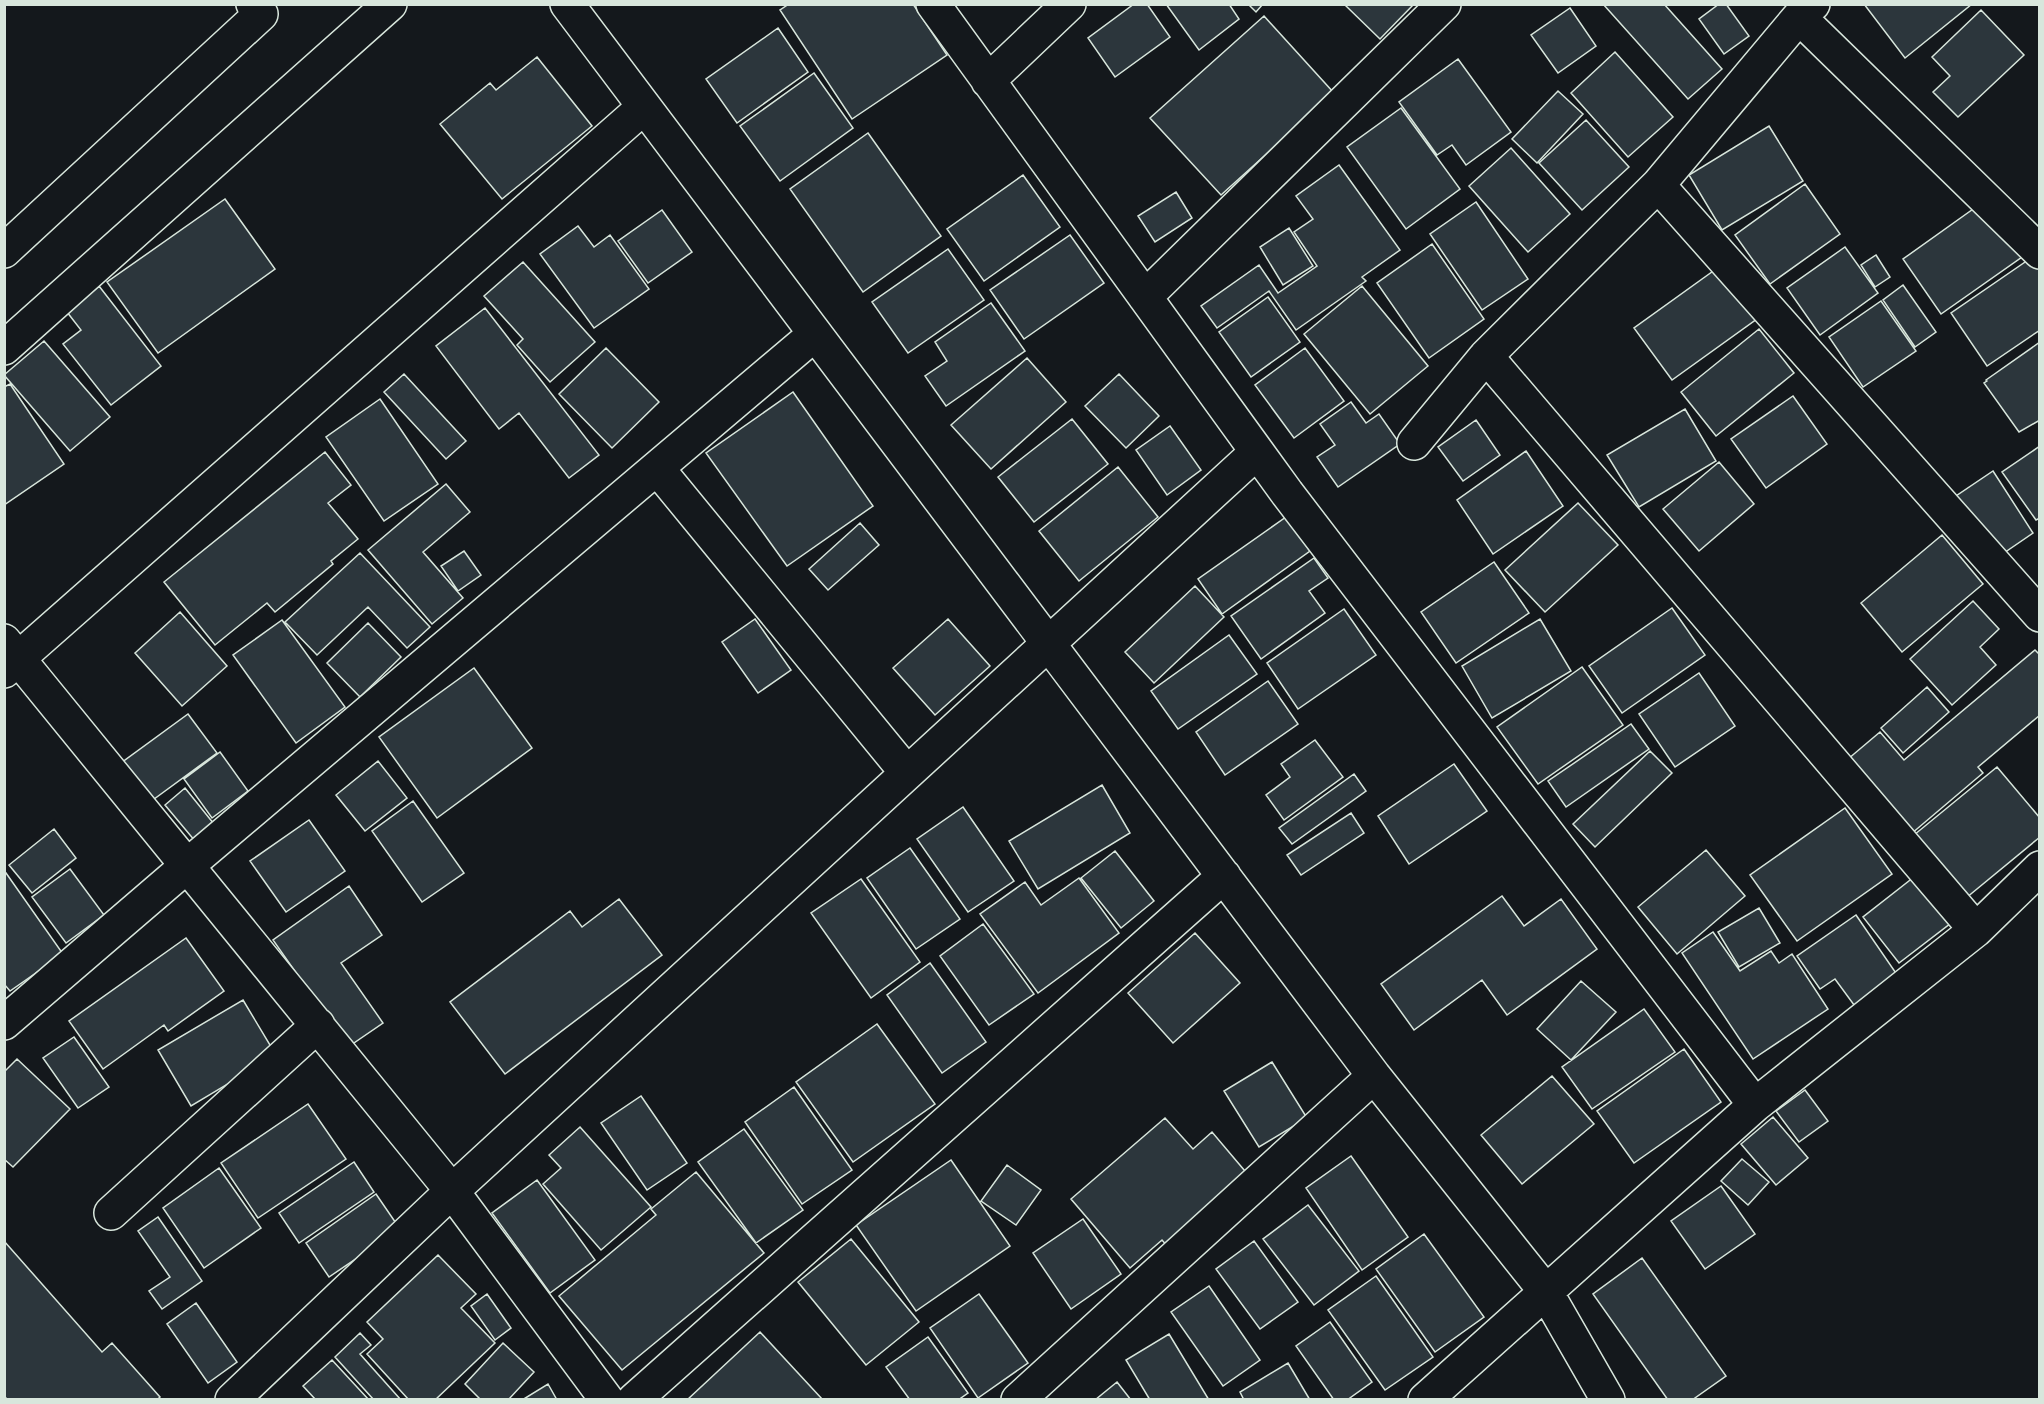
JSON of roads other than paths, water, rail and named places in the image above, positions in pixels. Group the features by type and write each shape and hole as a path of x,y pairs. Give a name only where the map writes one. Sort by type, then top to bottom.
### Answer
{"street":[{"path":"4,250 261,14 253,4"},
{"path":"4,348 390,4"},
{"path":"567,4 1374,1076 1546,1292 1608,1400"},
{"path":"933,4 1257,452 1755,1105"},
{"path":"988,81 1069,4"},
{"path":"1145,297 1444,4"},
{"path":"1414,443 1486,356 1658,185 1806,11 2040,252"},
{"path":"608,1400 452,1191 188,866 9,657 644,107"},
{"path":"1658,185 2040,615"},
{"path":"4,1023 815,334"},
{"path":"1486,356 1976,930"},
{"path":"232,1400 452,1191 1257,452"},
{"path":"657,468 907,773"},
{"path":"1425,1400 1755,1105 1976,930 2040,867"},
{"path":"634,1400 1224,876"},
{"path":"111,1213 318,1025"},
{"path":"1017,1400 1374,1076"}]}
